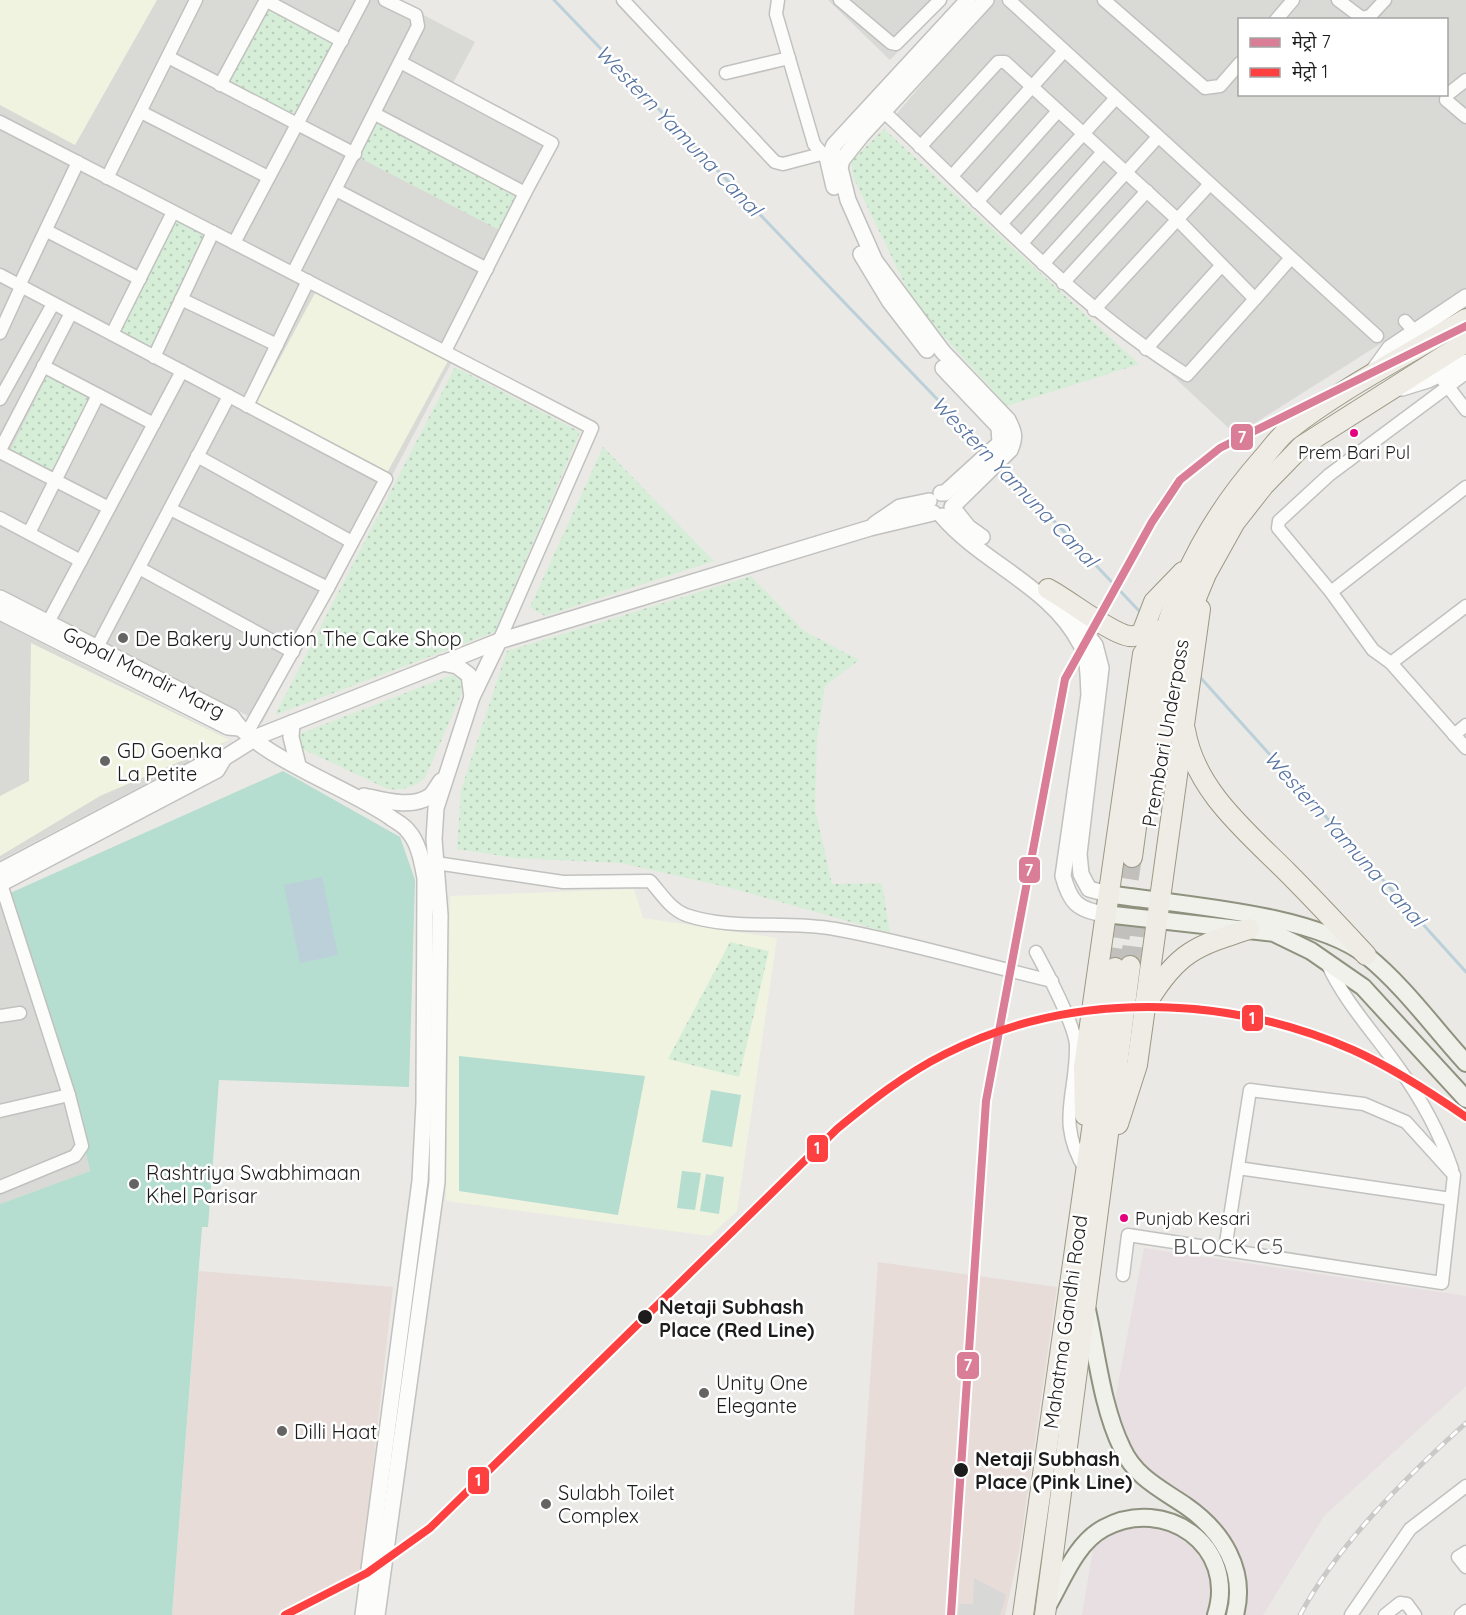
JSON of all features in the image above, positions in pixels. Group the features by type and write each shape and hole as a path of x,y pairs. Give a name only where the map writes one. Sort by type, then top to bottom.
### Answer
{"main road":[{"path":"1466,319 1289,429 1234,492 1199,568 1181,631 1184,715 1191,754 1208,786 1235,819 1393,981 1466,1063"},
{"path":"1095,1173 1084,1067 1143,654 1151,642 1154,602 1199,568 1264,485 1302,446 1387,393 1438,376 1466,342"},
{"path":"1181,631 1199,568"},
{"path":"1048,589 1128,636 1151,642"},
{"name":"Prembari Underpass","path":"1181,631 1151,642 1138,858 1181,672"},
{"path":"1095,1173 1137,1065 1184,715"},
{"path":"1108,894 1157,911 1274,933 1311,951 1363,987 1466,1099"},
{"path":"1105,914 1157,911 1295,923 1334,938 1366,955"},
{"path":"1145,1006 1172,964 1195,949 1249,929"},
{"path":"1095,1173 1123,967"},
{"name":"Mahatma Gandhi Road","path":"1046,1611 1086,1304 1095,1173"},
{"name":"Mahatma Gandhi Road","path":"1023,1615 1095,1173"},
{"path":"1086,1304 1110,1418 1122,1449 1133,1467 1156,1488 1188,1507 1226,1545 1238,1581 1235,1615"},
{"path":"1046,1611 1086,1541 1104,1528 1134,1519 1167,1521 1197,1537 1213,1558 1220,1583 1216,1615"}],"street":[{"path":"107,178 196,0"},
{"path":"220,85 265,0 342,41"},
{"path":"234,243 363,0"},
{"path":"293,273 402,63 418,26 416,15 385,0"},
{"path":"623,0 775,162 783,164 842,160 883,111 986,0"},
{"path":"778,0 776,14 814,144 830,161 875,261 943,352 1008,420 1015,437 983,468 945,493 942,506"},
{"path":"840,0 891,43 896,44 940,0"},
{"path":"830,161 834,145 968,0"},
{"path":"1009,0 1157,138 1377,336"},
{"path":"1104,0 1205,88 1220,86 1238,64"},
{"path":"1278,18 1293,0"},
{"path":"1338,0 1362,18 1370,16 1385,0"},
{"path":"952,176 1064,51"},
{"path":"168,57 355,154"},
{"path":"726,73 789,58"},
{"path":"920,147 998,62 1005,62 1177,219 1255,299"},
{"path":"402,63 552,143 445,351"},
{"path":"1448,94 1466,80"},
{"path":"1447,96 1446,100 1466,117"},
{"path":"1001,224 1115,99"},
{"path":"883,111 1094,310 1146,349 1187,375 1290,259"},
{"path":"977,202 1058,111"},
{"path":"141,112 268,177"},
{"path":"375,114 525,194"},
{"path":"0,122 592,428 499,641 472,697 436,808 434,839 440,915 431,993"},
{"path":"1043,264 1157,138"},
{"path":"1022,243 1103,152"},
{"path":"0,333 78,162"},
{"path":"1094,310 1210,184"},
{"path":"336,190 487,269"},
{"path":"1063,283 1147,191"},
{"path":"112,334 173,212"},
{"path":"46,231 140,279"},
{"path":"154,357 213,232"},
{"path":"1146,349 1221,266"},
{"path":"0,275 386,479 247,733 224,758 217,770 0,880 5,917 69,1095 82,1146 79,1153 0,1187"},
{"path":"247,406 308,281"},
{"path":"1369,378 1390,348 1410,326 1466,297"},
{"path":"181,299 277,345"},
{"path":"0,399 53,304"},
{"path":"71,313 0,451 109,508"},
{"path":"1466,362 1438,376 1279,521 1282,533 1331,592 1373,651 1391,663 1466,748"},
{"path":"43,366 154,424"},
{"path":"45,628 182,371"},
{"path":"1438,376 1466,373"},
{"path":"1438,376 1466,410"},
{"path":"28,533 98,394"},
{"path":"94,654 229,396"},
{"path":"0,420 12,427"},
{"path":"197,456 352,542"},
{"path":"1331,592 1466,487"},
{"path":"247,733 292,723 499,641 942,506"},
{"path":"942,506 1048,589 1084,629 1095,645 1101,668 1079,854 1081,874 1089,889 1108,894"},
{"path":"942,506 1039,593 1082,645 1088,667 1089,695 1063,876 1069,897 1078,907 1105,914"},
{"path":"170,509 328,588"},
{"path":"0,518 81,561"},
{"path":"139,568 293,652"},
{"name":"Gopal Mandir Marg","path":"0,598 45,628 228,727 247,733 297,765 352,793"},
{"path":"1391,663 1466,606"},
{"name":"Gopal Mandir Marg","path":"0,612 45,628"},
{"path":"442,663 457,666 469,675 472,697"},
{"path":"292,723 291,736 297,765"},
{"path":"1454,735 1466,725"},
{"path":"352,793 395,802 412,802 430,796 450,769"},
{"path":"352,793 408,830 420,853 425,878 440,1104 436,1182 417,1272 363,1615"},
{"path":"436,863 563,882 650,881 671,906 685,914 741,924 795,924 834,929 1052,981"},
{"path":"1036,952 1052,981 1076,1043 1069,1116 1073,1150 1095,1173"},
{"path":"1123,1275 1128,1235 1442,1283 1454,1175 1444,1146 1400,1070 1336,982 1327,963"},
{"path":"0,1016 20,1013"},
{"path":"1225,1249 1250,1089 1364,1104 1406,1122 1454,1175"},
{"path":"0,1111 69,1095"},
{"path":"1238,1168 1452,1199"},
{"path":"377,1615 417,1272"},
{"path":"1351,1615 1410,1529 1466,1486"},
{"path":"1466,1552 1458,1557 1466,1567"},
{"path":"1385,1615 1400,1603 1407,1604 1415,1615"},
{"path":"1461,1615 1466,1611"}],"shaded area":[{"path":"0,0 395,0 475,42 453,83 560,142 448,345 457,352 262,723 0,588"},
{"path":"0,0 157,0 75,145 0,105"},
{"path":"828,0 948,0 890,60"},
{"path":"992,0 1466,0 1466,290 1236,435 895,116"},
{"path":"268,6 335,41 295,118 227,83"},
{"path":"377,120 522,195 503,232 358,157"},
{"path":"884,129 1139,364 1007,406 915,305 853,177 851,162"},
{"path":"174,220 207,236 150,349 117,333"},
{"path":"316,291 448,361 387,473 256,403"},
{"path":"455,367 580,432 495,632 275,715"},
{"path":"48,374 91,395 52,474 9,453"},
{"path":"603,447 714,561 545,616 530,607"},
{"path":"751,576 804,631 859,660 825,686 817,739 815,809 832,884 882,883 890,933 731,888 621,863 514,858 457,849 461,790 507,651"},
{"name":"GD Goenka La Petite","path":"0,622 230,740 0,860"},
{"name":"GD Goenka La Petite","path":"31,643 230,740 100,796 0,856 0,796 29,781"},
{"path":"452,675 463,681 464,688 425,778 412,786 403,789 388,789 296,746 294,739 302,733"},
{"path":"634,889 643,918 777,938 737,1211 710,1236 446,1201 450,896"},
{"path":"8,894 64,1058 90,1171 0,1204 0,903"},
{"path":"730,942 769,951 739,1077 668,1059"},
{"path":"1144,1248 1466,1296 1466,1386 1324,1516 1263,1615 1082,1615 1094,1543 1116,1531 1143,1526 1176,1534 1194,1548 1205,1511 1160,1485 1133,1456 1121,1433 1115,1400"},
{"path":"878,1262 1057,1287 1020,1547 1005,1615 854,1615"},
{"name":"Dilli Haat","path":"199,1271 393,1287 361,1575 276,1615 172,1615"},
{"path":"974,1578 1006,1595 1000,1615 958,1615 959,1604 973,1604"}],"green space":[{"name":"Rashtriya Swabhimaan Khel Parisar","path":"283,771 400,837 415,880 409,1087 219,1080 208,1227 202,1227 172,1615 0,1615 0,1204 90,1171 64,1058 8,894"},
{"path":"459,1056 645,1076 618,1215 459,1191"},
{"path":"711,1090 741,1095 732,1147 702,1142"},
{"path":"682,1171 701,1173 695,1210 677,1208"},
{"path":"706,1174 724,1177 719,1214 700,1211"}],"water":[{"path":"322,877 338,955 300,963 284,885"}],"waterway":[{"name":"Western Yamuna Canal","path":"554,0 985,449"},
{"name":"Western Yamuna Canal","path":"1002,466 1142,614"},
{"name":"Western Yamuna Canal","path":"1199,676 1466,972"}],"tunnel":[{"path":"1115,968 1132,857"},
{"path":"1130,966 1136,919"}],"railway":[{"path":"1300,1615 1334,1562 1375,1512 1466,1423"}],"metro line":[{"name":"7","path":"951,1615 986,1101 1065,679 1152,522 1180,480 1220,448 1466,326"},
{"name":"1","path":"285,1615 367,1573 430,1528 837,1129 916,1070 945,1054 993,1033 1044,1018 1096,1010 1148,1007 1201,1010 1253,1018 1304,1031 1353,1050 1411,1081 1466,1117"}],"place":[{"name":"Prem Bari Pul","path":"1354,433"},
{"name":"De Bakery Junction The Cake Shop","path":"123,638"},
{"name":"GD Goenka La Petite","path":"105,761"},
{"name":"Rashtriya Swabhimaan Khel Parisar","path":"134,1184"},
{"name":"Punjab Kesari","path":"1124,1218"},
{"name":"Netaji Subhash Place (Red Line)","path":"645,1317"},
{"name":"Unity One Elegante","path":"704,1393"},
{"name":"Dilli Haat","path":"282,1431"},
{"name":"Netaji Subhash Place (Pink Line)","path":"961,1470"},
{"name":"Sulabh Toilet Complex","path":"546,1504"}],"district":[{"name":"BLOCK C5","path":"1229,1246"}]}
